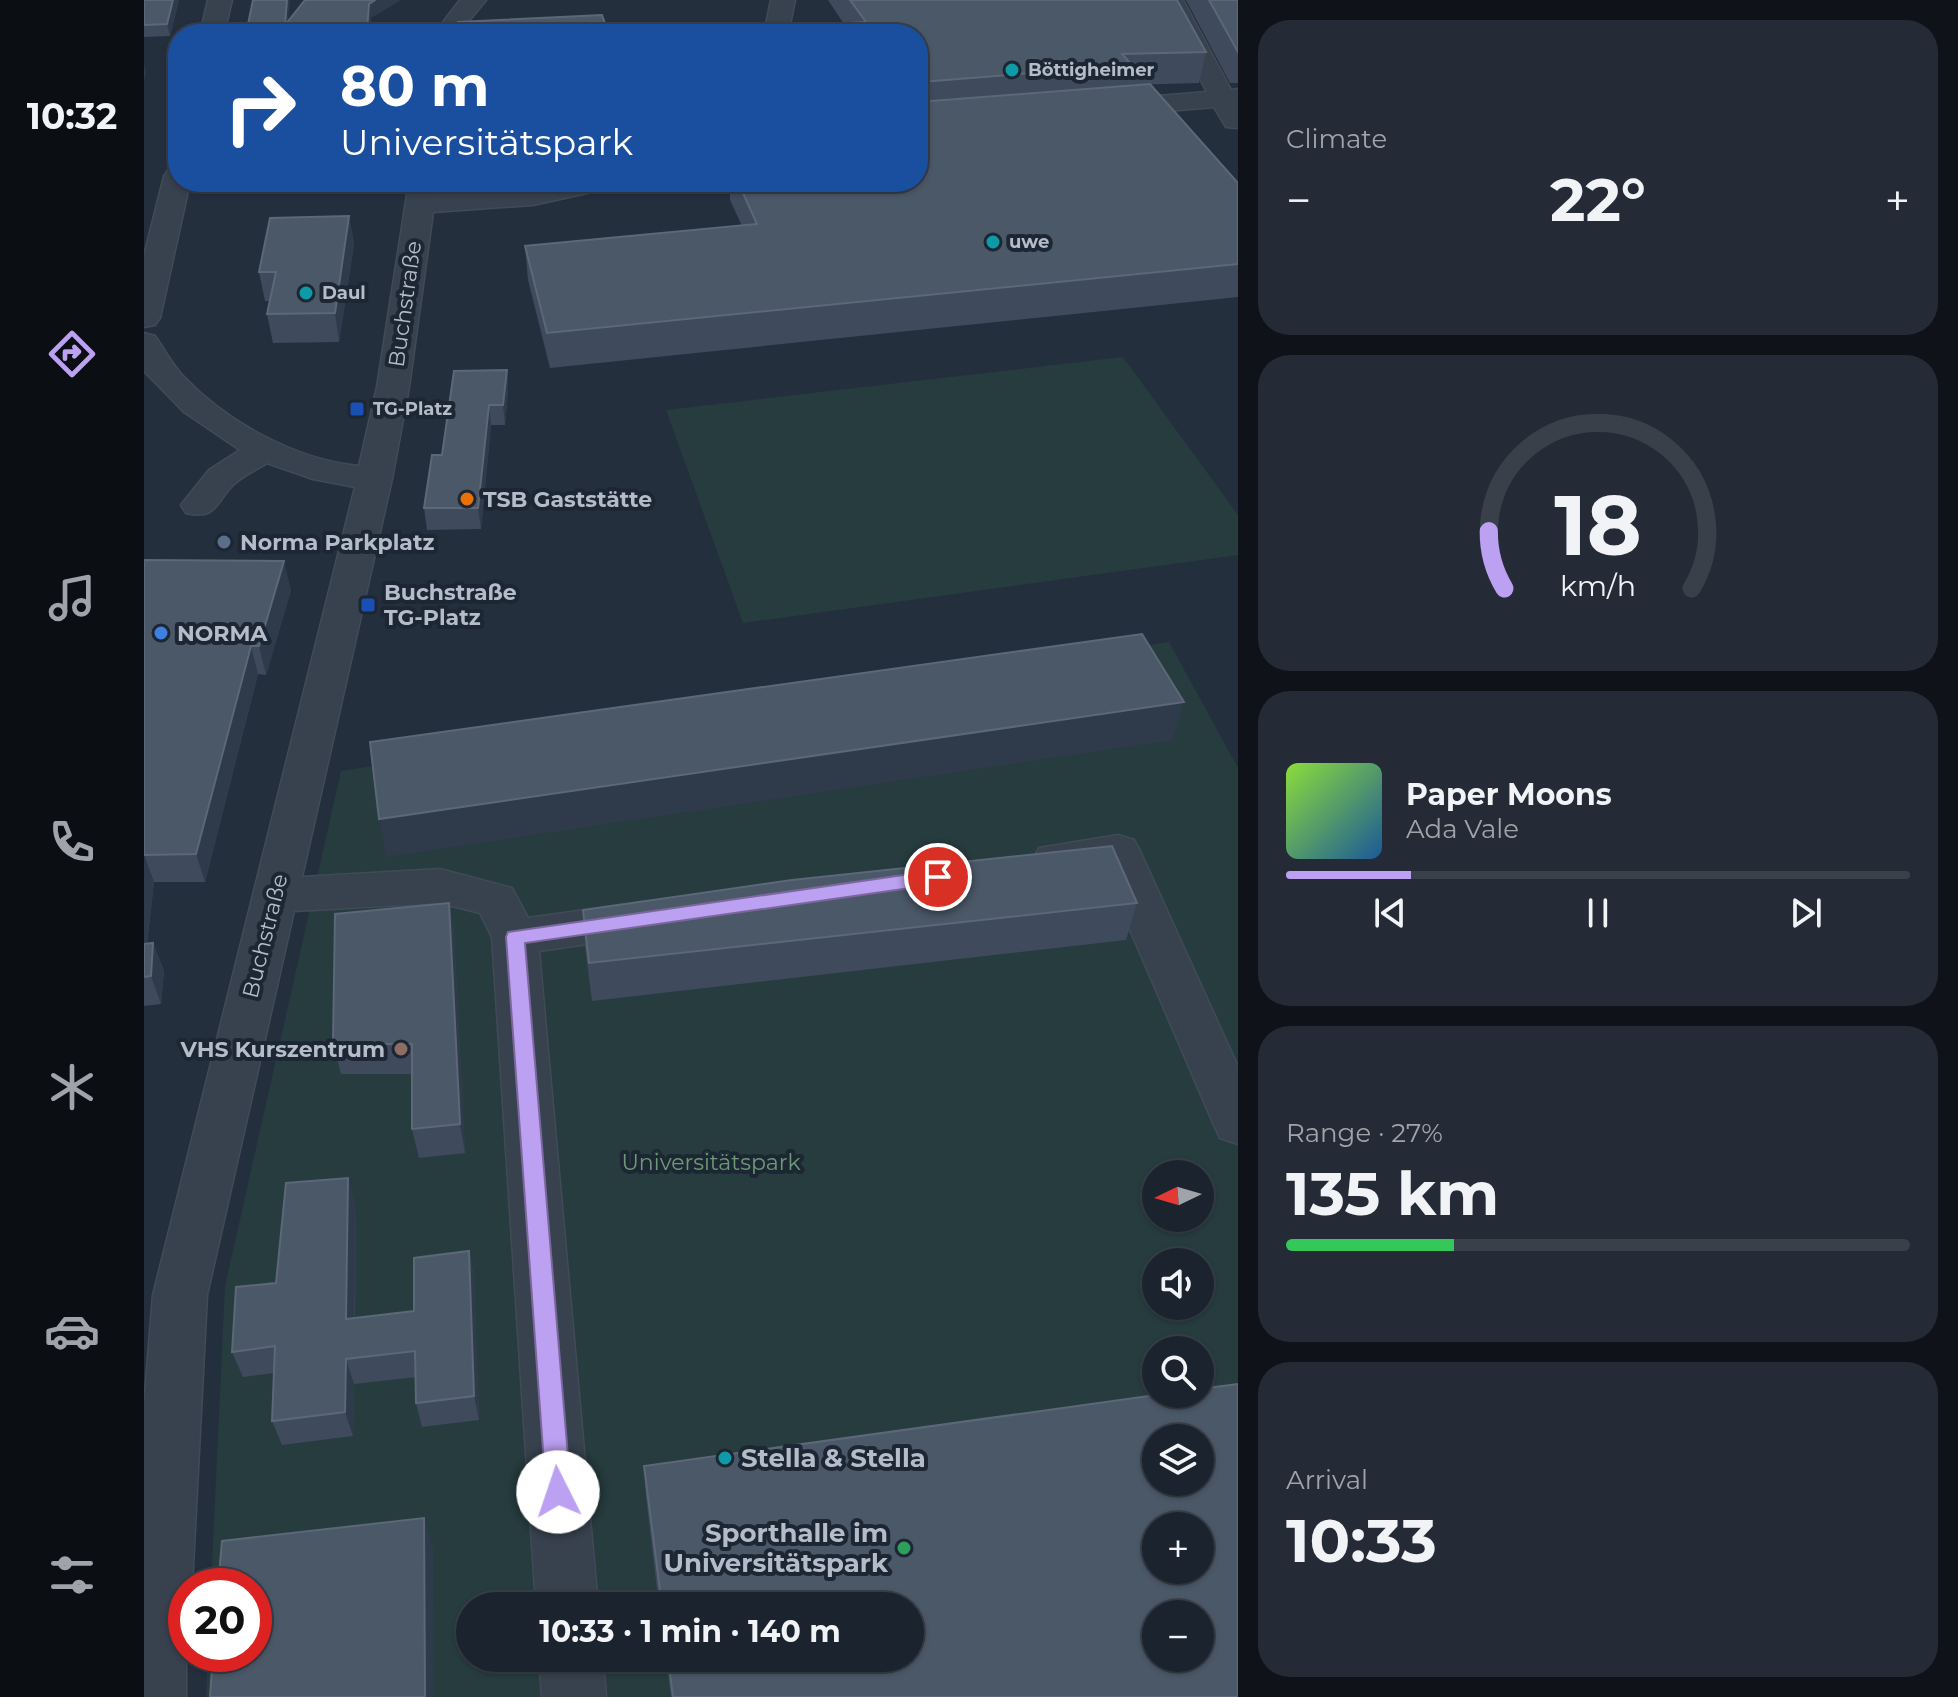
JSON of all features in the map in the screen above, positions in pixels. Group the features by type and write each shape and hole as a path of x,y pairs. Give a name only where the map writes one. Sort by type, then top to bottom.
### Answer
{"street":[{"path":"214,24 220,0"},
{"path":"453,24 474,0"},
{"path":"778,24 783,0"},
{"path":"1171,0 1230,98 1238,126"},
{"path":"1081,110 1230,98"},
{"path":"144,318 174,192"},
{"path":"421,193 515,199 566,192"},
{"name":"Buchstraße","path":"154,1697 180,1295 374,479 393,387 421,193"},
{"path":"144,343 167,380 204,413 266,448 324,472 374,479"},
{"path":"199,505 221,477 266,448"},
{"path":"1010,867 1118,851 1238,1123"},
{"path":"275,895 440,886 496,900 515,937 566,1592"},
{"path":"515,937 685,913"},
{"path":"572,1672 574,1697"}],"green space":[{"path":"1123,357 1238,515 1238,555 743,623 666,410"},
{"name":"Universitätspark","path":"1169,642 1238,768 1238,1697 206,1697 207,1672 272,1672 272,1568 212,1568 225,1286 341,771"}],"building":[{"path":"144,0 173,0 167,24 144,25"},
{"path":"253,0 287,0 285,24 248,24"},
{"path":"305,0 375,0 369,4 367,24 286,24"},
{"path":"850,0 1177,0 1206,52 1122,54 1132,65 928,81 928,24 836,24 866,22"},
{"path":"1209,0 1238,0 1238,52"},
{"path":"602,15 605,24 458,24"},
{"name":"uwe","path":"1150,84 1238,183 1238,264 547,333 525,246 757,224 743,192 928,192 928,101"},
{"path":"349,216 335,313 267,314 276,272 259,272 270,218"},
{"path":"507,370 503,405 489,405 478,508 424,508 432,455 442,455 454,371"},
{"path":"144,560 284,561 259,646 251,646 196,854 144,855"},
{"path":"1142,634 1184,702 379,819 370,742"},
{"path":"1112,846 1137,903 589,963 583,910 792,880"},
{"path":"449,903 460,1124 412,1129 412,1044 333,1044 335,914"},
{"path":"153,943 151,976 144,977 144,944"},
{"path":"348,1178 346,1319 414,1311 414,1258 469,1251 474,1396 416,1403 415,1351 346,1359 345,1412 272,1421 275,1346 232,1352 236,1287 276,1283 286,1183"},
{"name":"Sporthalle im Universitätspark","path":"1238,1384 1238,1697 673,1697 670,1672 924,1672 924,1592 660,1592 644,1466 1142,1397 1142,1408 1214,1408 1214,1387"},
{"path":"424,1518 425,1697 210,1697 212,1672 272,1672 272,1568 220,1568 222,1541"}],"place":[{"name":"Böttigheimer","path":"1012,70"},
{"name":"uwe","path":"993,242"},
{"name":"Daul","path":"306,293"},
{"name":"TG-Platz","path":"357,409"},
{"name":"TSB Gaststätte","path":"467,499"},
{"name":"Norma Parkplatz","path":"224,542"},
{"name":"Buchstraße TG-Platz","path":"368,605"},
{"name":"NORMA","path":"161,633"},
{"name":"VHS Kurszentrum","path":"401,1049"},
{"name":"Stella & Stella","path":"725,1458"},
{"name":"Sporthalle im Universitätspark","path":"904,1548"}],"route":[{"path":"558,1492 515,937 938,877"}]}
